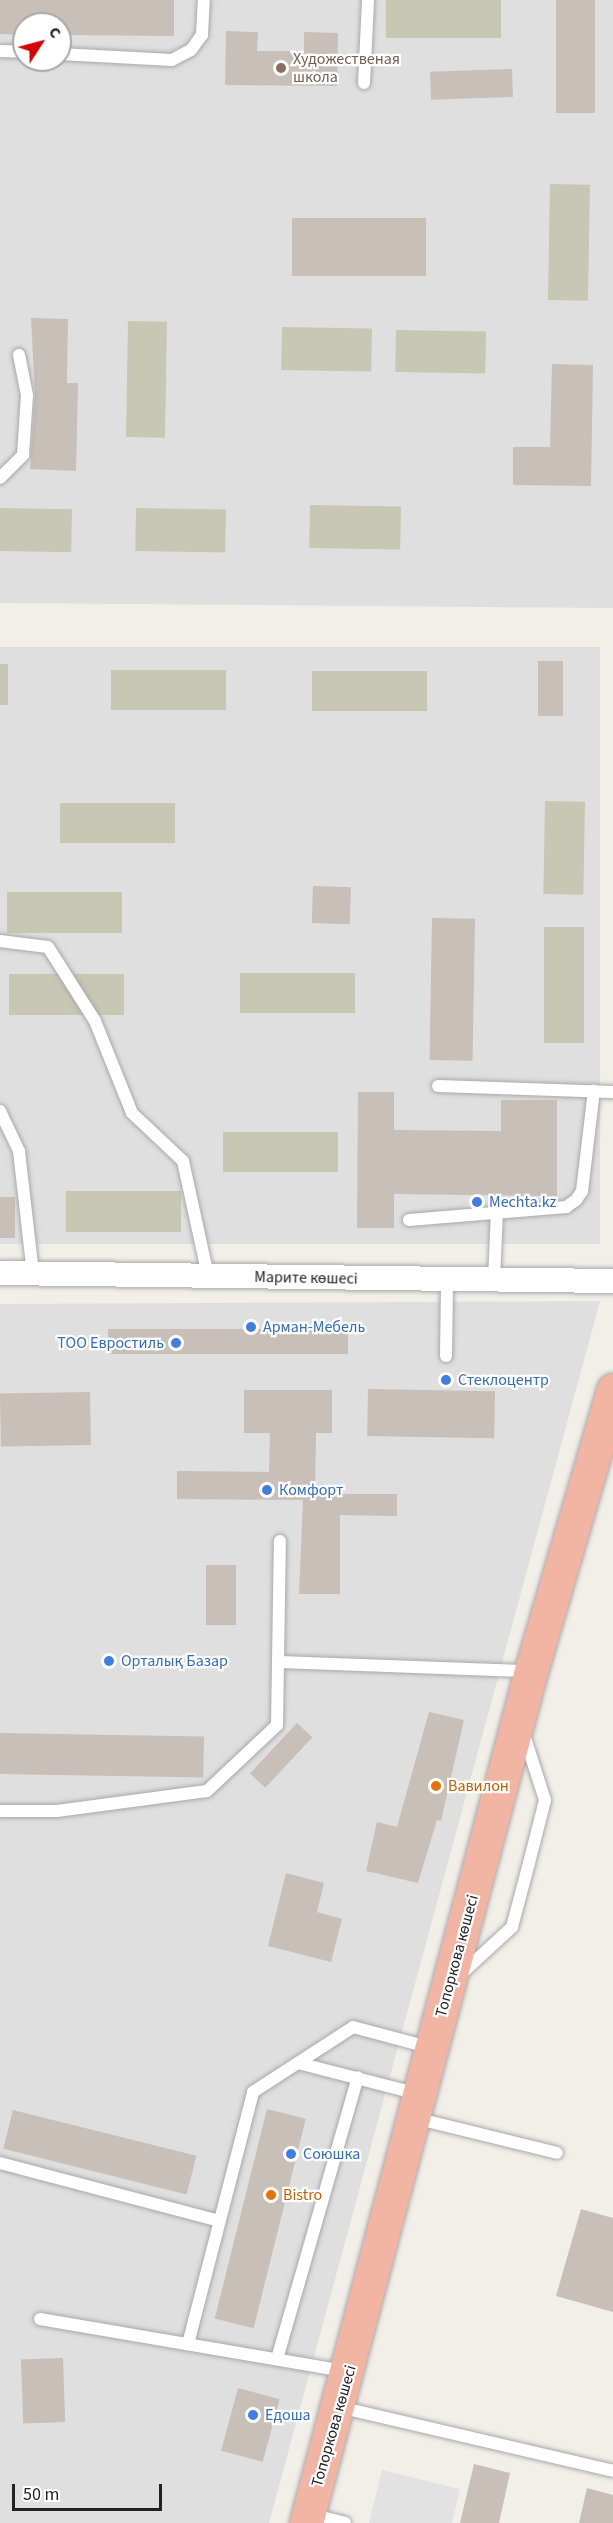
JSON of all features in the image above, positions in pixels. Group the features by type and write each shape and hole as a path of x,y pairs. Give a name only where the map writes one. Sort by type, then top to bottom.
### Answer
{"highway":[{"name":"Топоркова көшесі","path":"308,2518 349,2372 531,1671 613,1390"}],"street":[{"name":"Марите көшесі","path":"0,1273 613,1281"}],"lane":[{"path":"72,55 172,60 191,50 202,35 204,0"},
{"path":"364,83 368,0"},
{"path":"0,478 23,455 27,395 19,355"},
{"path":"0,941 48,947 95,1021 118,1088 132,1113 183,1161 208,1276"},
{"path":"438,1086 613,1092"},
{"path":"409,1220 566,1207 576,1200 582,1191 594,1091"},
{"path":"0,1112 19,1151 33,1273"},
{"path":"494,1280 496,1212"},
{"path":"446,1356 447,1280"},
{"path":"0,1811 57,1811 207,1791 277,1725 280,1541"},
{"path":"279,1662 531,1671"},
{"path":"450,1983 512,1927 526,1874 545,1800 519,1718"},
{"path":"188,2344 253,2092 353,2027 433,2048"},
{"path":"298,2063 358,2077 418,2106 557,2153"},
{"path":"277,2359 358,2077"},
{"path":"0,2163 219,2221"},
{"path":"40,2319 349,2372"},
{"path":"339,2407 613,2471"},
{"path":"308,2518 345,2523"}],"shaded area":[{"path":"0,0 613,0 613,608 0,603"},
{"path":"386,0 501,0 501,38 386,38"},
{"path":"550,184 590,185 588,301 548,300"},
{"path":"128,321 167,322 165,438 126,437"},
{"path":"282,327 372,329 371,372 281,370"},
{"path":"396,330 486,332 485,374 395,372"},
{"path":"310,505 401,507 400,550 309,548"},
{"path":"0,508 72,509 71,552 0,551"},
{"path":"136,508 226,510 225,553 135,551"},
{"path":"0,647 600,647 600,1244 0,1244"},
{"path":"0,664 8,664 8,705 0,705"},
{"path":"111,670 226,670 226,710 111,710"},
{"path":"312,671 427,671 427,711 312,711"},
{"path":"545,801 585,802 583,895 543,894"},
{"path":"60,803 175,803 175,843 60,843"},
{"path":"7,892 122,892 122,933 7,933"},
{"path":"544,927 584,927 584,1043 544,1043"},
{"path":"240,973 355,973 355,1013 240,1013"},
{"path":"9,974 124,974 124,1015 9,1015"},
{"path":"223,1132 338,1132 338,1172 223,1172"},
{"path":"66,1191 181,1191 181,1232 66,1232"},
{"path":"600,1301 269,2523 0,2523 0,1304"},
{"path":"382,2470 460,2489 452,2523 369,2523"}],"building":[{"path":"0,0 174,0 174,36 72,35 72,12 12,12 12,34 0,34"},
{"path":"556,0 595,0 595,113 556,113"},
{"name":"Художественая школа","path":"226,31 258,32 257,51 304,51 304,32 338,33 337,86 225,85"},
{"path":"512,69 513,97 431,100 430,72"},
{"path":"292,218 426,218 426,276 292,276"},
{"path":"31,318 68,319 67,383 78,383 76,471 30,469 35,396"},
{"path":"552,364 593,365 591,486 513,485 513,447 550,447"},
{"path":"538,661 563,661 563,716 538,716"},
{"path":"313,886 351,887 350,924 312,923"},
{"path":"432,918 475,919 473,1061 430,1060"},
{"path":"358,1092 394,1092 394,1130 501,1131 501,1100 557,1100 557,1196 394,1194 394,1228 357,1228"},
{"path":"0,1197 15,1197 15,1238 0,1238"},
{"path":"108,1329 348,1329 348,1354 108,1354"},
{"path":"368,1389 495,1391 494,1438 367,1436"},
{"path":"244,1390 332,1390 332,1433 316,1433 315,1494 397,1494 397,1516 340,1515 340,1594 299,1594 303,1500 177,1499 177,1471 269,1472 270,1433 244,1433"},
{"path":"90,1392 91,1445 1,1447 0,1394"},
{"path":"206,1565 236,1565 236,1625 206,1625"},
{"path":"429,1712 464,1720 441,1821 437,1820 418,1883 366,1871 377,1822 397,1827"},
{"path":"297,1723 312,1737 265,1788 250,1773"},
{"path":"0,1733 204,1737 203,1778 0,1774"},
{"path":"286,1873 324,1883 317,1912 342,1919 331,1962 268,1946"},
{"path":"267,2109 306,2119 254,2328 215,2319"},
{"path":"13,2110 196,2156 187,2195 3,2149"},
{"path":"581,2209 613,2218 613,2312 556,2296"},
{"path":"63,2358 65,2422 23,2423 21,2359"},
{"name":"Едоша","path":"238,2388 280,2399 263,2462 221,2451"},
{"path":"474,2464 510,2473 499,2523 460,2523"},
{"path":"587,2488 613,2495 613,2523 579,2523"}],"place":[{"name":"Художественая школа","path":"281,68"},
{"name":"Mechta.kz","path":"477,1202"},
{"name":"Арман-Мебель","path":"251,1327"},
{"name":"ТОО Евростиль","path":"176,1343"},
{"name":"Стеклоцентр","path":"446,1380"},
{"name":"Комфорт","path":"267,1490"},
{"name":"Орталық Базар","path":"109,1661"},
{"name":"Вавилон","path":"436,1786"},
{"name":"Союшка","path":"291,2154"},
{"name":"Bistro","path":"271,2195"},
{"name":"Едоша","path":"253,2415"}]}
